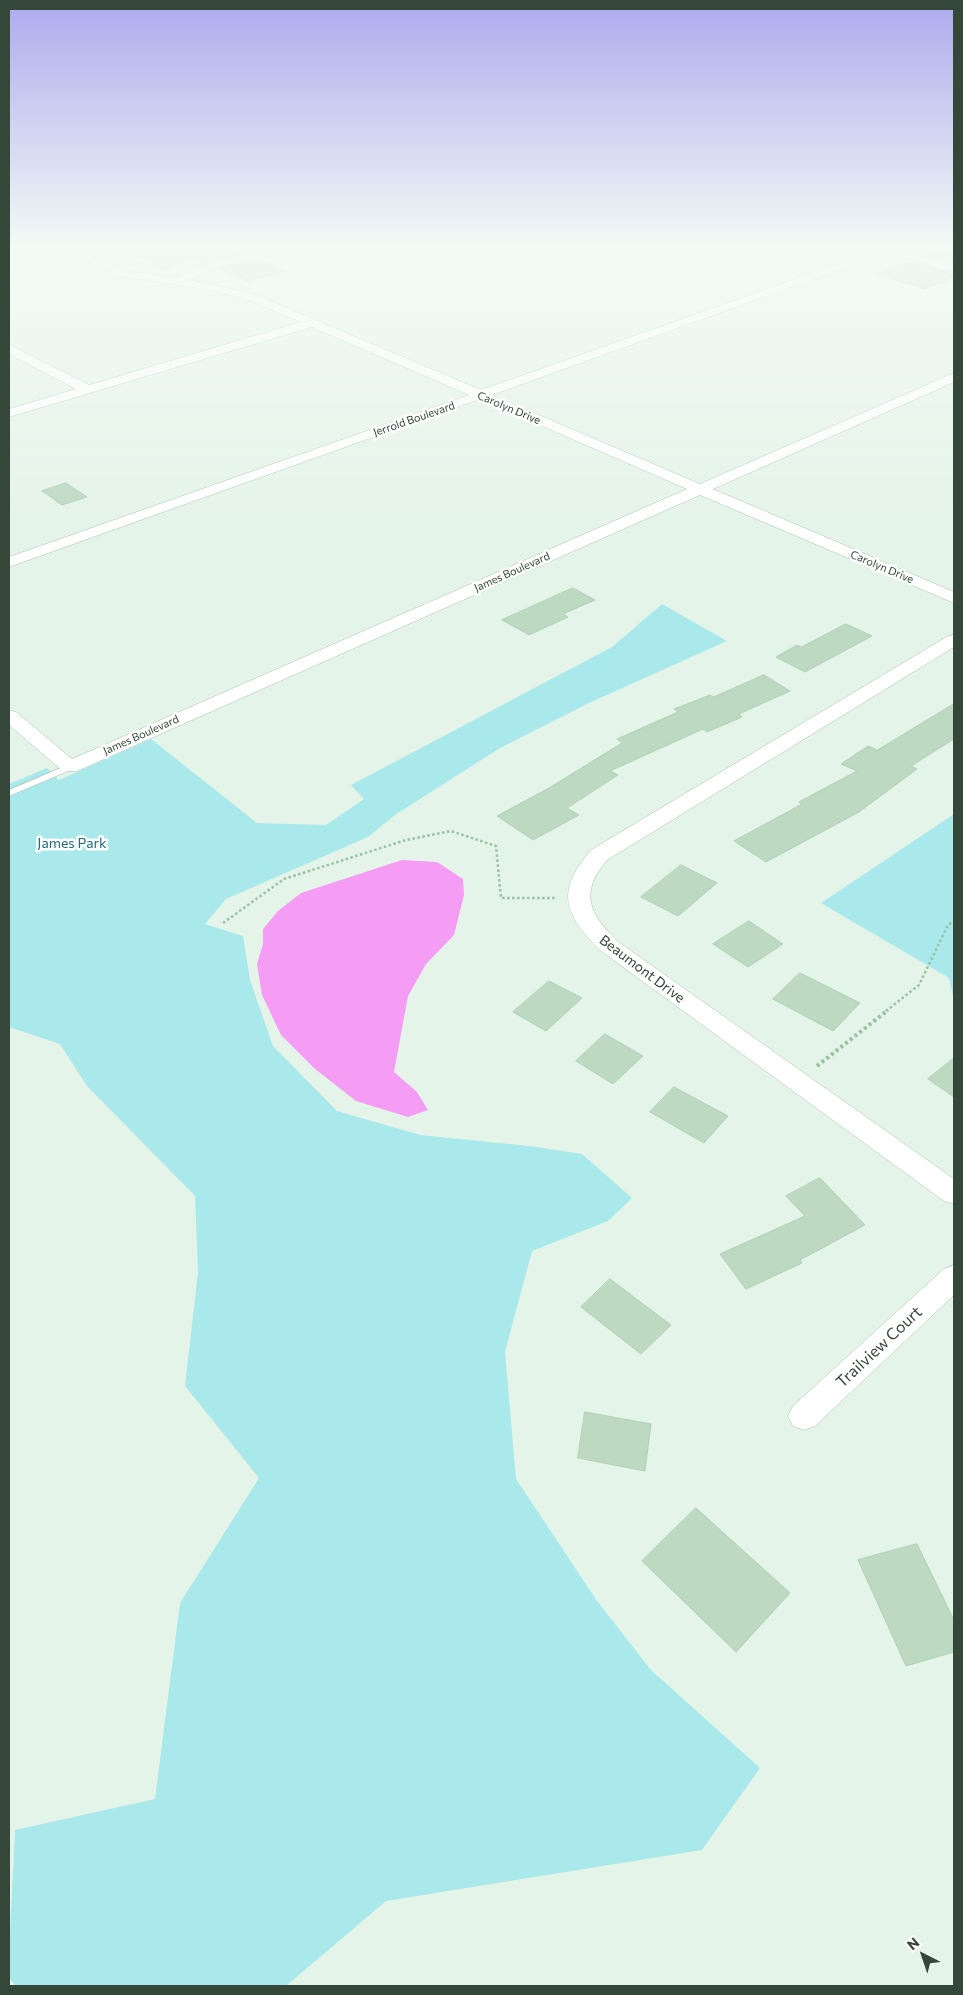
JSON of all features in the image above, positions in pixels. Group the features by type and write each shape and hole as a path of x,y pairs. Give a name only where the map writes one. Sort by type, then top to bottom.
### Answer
{"street":[{"path":"9,413 261,338"},
{"name":"Carolyn Drive","path":"347,338 954,598"},
{"name":"Jerrold Boulevard","path":"9,562 641,338"},
{"path":"9,349 87,389"},
{"name":"James Boulevard","path":"70,767 954,377"},
{"path":"578,898 580,881 587,867 599,855 954,640"},
{"path":"9,716 70,767"},
{"name":"Beaumont Drive","path":"578,898 582,915 592,931 609,946 954,1193"},
{"name":"Trailview Court","path":"804,1416 954,1277"}],"lane":[{"path":"9,793 70,767"}],"path":[{"path":"223,923 284,879 406,840 451,830 496,846 501,898 578,898"},
{"path":"798,1081 919,985 948,925 954,921"}],"green space":[{"name":"James Park","path":"662,604 727,641 589,703 500,748 395,815 368,837 226,899 205,924 243,936 250,980 273,1046 337,1111 420,1135 530,1146 582,1154 632,1198 608,1221 532,1251 505,1352 516,1479 597,1601 651,1670 760,1768 702,1850 386,1901 286,1986 15,1986 9,1977 9,1954 15,1830 155,1799 180,1603 259,1478 185,1386 198,1272 195,1196 87,1086 60,1044 9,1027 9,784 47,768 59,780 151,739 257,823 326,825 364,799 351,785 612,647"},
{"path":"954,814 954,1000 949,978 821,903"}],"shaded area":[{"path":"402,860 437,862 463,879 464,895 454,935 426,964 408,996 394,1072 417,1092 428,1110 408,1117 356,1101 314,1068 281,1035 262,995 257,964 263,944 263,929 278,911 301,893"}],"building":[{"path":"66,483 87,497 62,505 42,491"},
{"path":"573,588 595,600 563,614 568,617 529,635 502,620"},
{"path":"846,624 872,636 805,672 776,657 797,645 801,647"},
{"path":"764,675 790,691 739,714 742,717 707,732 703,729 610,771 618,775 567,808 579,815 533,840 497,816 549,788 622,743 617,739 678,712 674,709 710,695 713,697"},
{"path":"954,704 954,739 911,766 917,769 859,812 766,862 734,841 802,804 799,802 857,771 841,764 868,746 877,750"},
{"path":"681,865 717,883 678,916 641,897"},
{"path":"749,921 783,944 748,967 713,944"},
{"path":"800,973 860,1003 833,1031 773,999"},
{"path":"549,981 582,998 546,1031 513,1012"},
{"path":"605,1034 643,1056 613,1084 576,1061"},
{"path":"954,1058 954,1097 928,1079"},
{"path":"674,1087 728,1116 704,1143 650,1112"},
{"path":"820,1178 865,1225 800,1260 802,1263 746,1289 720,1254 805,1216 786,1196"},
{"path":"610,1279 671,1325 641,1354 581,1307"},
{"path":"585,1412 651,1424 645,1471 578,1458"},
{"path":"696,1508 790,1593 736,1652 642,1561"},
{"path":"917,1544 954,1620 954,1652 906,1666 858,1560"}]}
